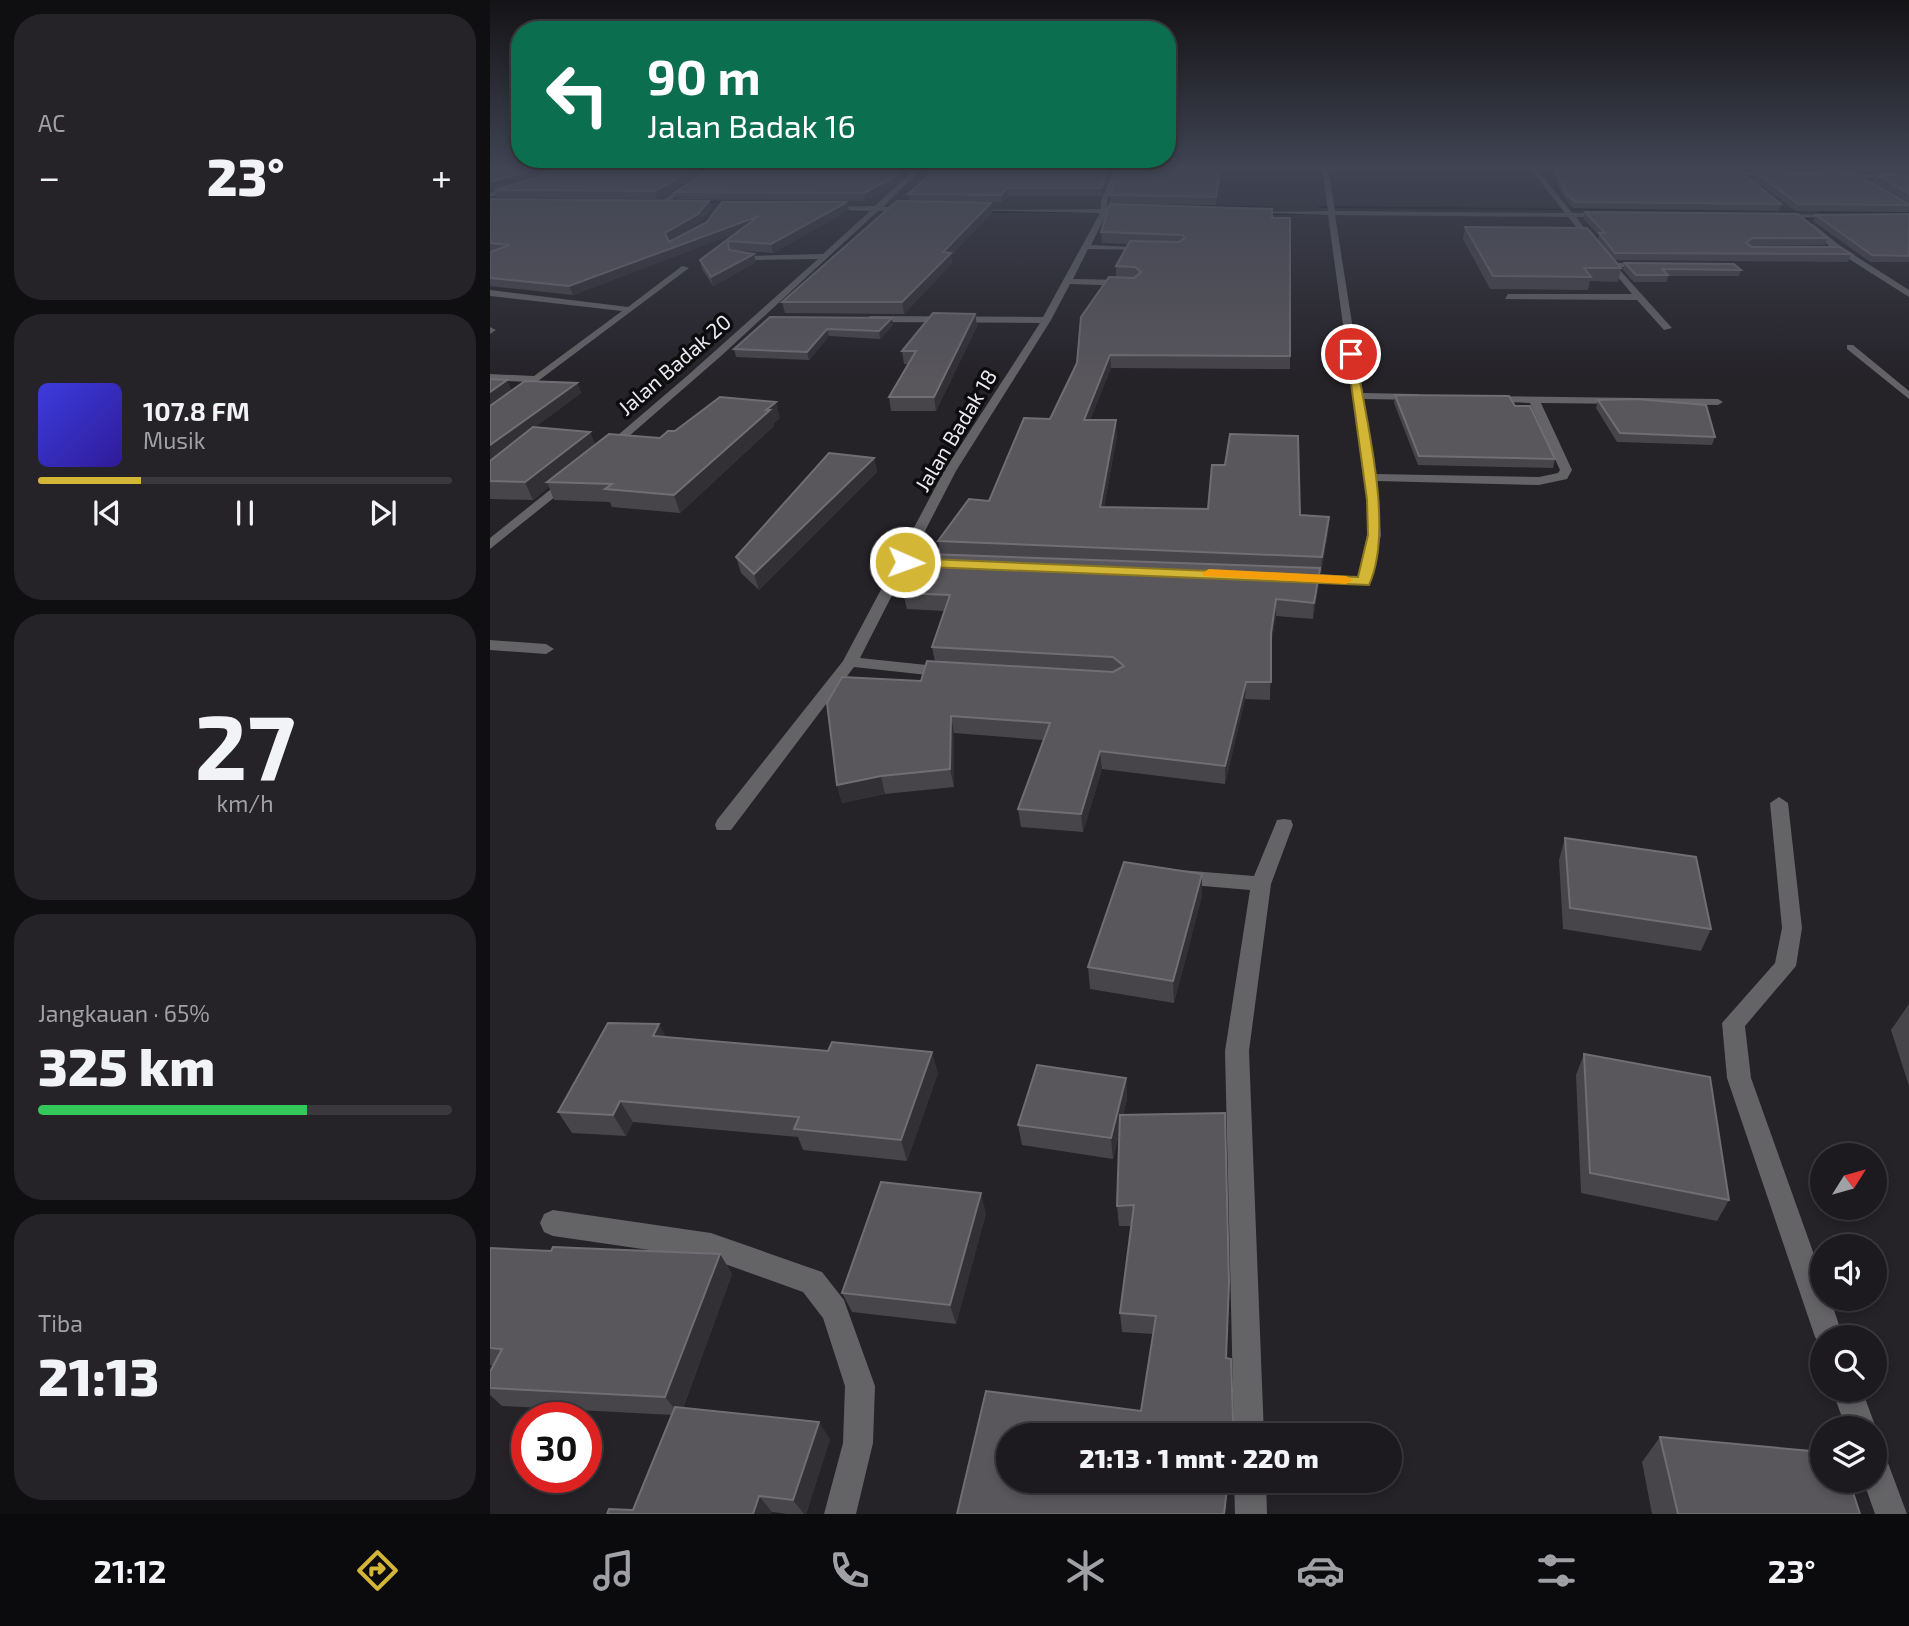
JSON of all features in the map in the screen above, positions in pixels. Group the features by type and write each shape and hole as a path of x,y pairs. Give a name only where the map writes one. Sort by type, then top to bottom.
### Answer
{"street":[{"name":"Jalan Badak 20","path":"597,458 682,388 845,239"},
{"name":"Jalan Badak 18","path":"724,825 850,662 905,562 950,471 1046,320 1090,239"},
{"path":"1287,576 1364,582 1374,535 1369,477 1336,239"},
{"path":"1590,239 1667,328"},
{"path":"1826,239 1909,295"},
{"path":"1085,247 1152,248"},
{"path":"1814,250 1840,250"},
{"path":"735,254 746,258 824,256"},
{"path":"1610,265 1662,265"},
{"path":"490,414 626,309 685,268"},
{"path":"1067,281 1135,284"},
{"path":"490,293 626,309"},
{"path":"1508,296 1637,296"},
{"path":"758,319 771,319"},
{"path":"854,319 1046,320"},
{"path":"1850,347 1909,396"},
{"path":"490,377 534,379"},
{"path":"1357,396 1425,398"},
{"path":"1480,398 1718,402"},
{"path":"1369,477 1539,481 1563,476 1566,470 1534,399"},
{"path":"490,545 575,476"},
{"path":"905,562 959,564"},
{"path":"490,645 546,649"},
{"path":"850,662 961,674"},
{"path":"1779,803 1791,928 1785,966 1733,1023 1739,1078 1825,1325"},
{"path":"1249,1423 1237,1051 1261,884 1284,825"},
{"path":"1154,875 1261,884"},
{"path":"553,1223 711,1246 812,1282 834,1310 860,1386 858,1443 840,1514"},
{"path":"1250,1493 1251,1514"},
{"path":"1884,1493 1891,1514"}],"building":[{"path":"490,239 668,239 669,242 675,239 698,239 569,286 490,278 490,252 510,245 490,243"},
{"path":"729,239 781,239 771,244 728,241 729,250 754,254 711,277 700,260"},
{"path":"854,239 956,239 943,252 951,253 902,302 782,302"},
{"path":"1184,239 1290,239 1290,356 1110,355 1084,420 1116,420 1100,507 1208,509 1212,465 1225,465 1230,434 1298,436 1300,515 1329,517 1322,557 938,541 969,499 989,501 1024,418 1050,419 1077,363 1081,317 1109,277 1134,278 1141,272 1135,267 1116,266 1130,241 1179,242"},
{"path":"1472,239 1596,239 1621,268 1584,268 1591,277 1493,276"},
{"path":"1604,239 1751,239 1746,243 1752,247 1840,247 1851,254 1615,253"},
{"path":"1849,239 1909,239 1909,256 1872,255"},
{"path":"1625,263 1734,264 1741,270 1662,269 1668,275 1636,275"},
{"path":"933,313 975,314 934,397 889,397 916,351 902,351"},
{"path":"770,317 892,318 879,331 827,329 807,352 734,349"},
{"path":"490,379 507,380 490,392"},
{"path":"525,381 577,383 490,445 490,406"},
{"path":"1395,395 1509,396 1515,406 1530,406 1555,459 1419,456"},
{"path":"720,397 776,402 674,495 605,489 612,484 547,482 609,434 660,438 668,431 675,431"},
{"path":"1637,399 1706,405 1715,437 1620,433 1598,400"},
{"path":"533,427 590,432 525,482 490,481 490,461"},
{"path":"829,453 874,458 754,574 736,557"},
{"path":"928,554 1320,568 1314,603 1276,599 1271,633 1271,682 1246,682 1225,766 1100,751 1081,814 1018,809 1050,723 951,716 950,769 881,776 837,785 827,703 842,677 921,681 927,661 1113,672 1124,666 1113,657 932,647 950,595 903,593"},
{"path":"1565,838 1696,857 1711,929 1570,908"},
{"path":"1124,862 1202,874 1173,981 1088,967"},
{"path":"608,1023 659,1024 653,1036 828,1051 832,1042 932,1052 901,1140 794,1129 799,1117 620,1101 613,1115 558,1112"},
{"path":"1584,1054 1710,1077 1729,1200 1590,1173"},
{"path":"1037,1065 1126,1078 1111,1138 1018,1125"},
{"path":"1225,1113 1229,1282 1226,1358 1231,1359 1233,1423 996,1423 996,1493 1226,1493 1224,1514 957,1514 986,1391 1141,1411 1156,1316 1120,1313 1134,1205 1117,1206 1120,1115"},
{"path":"881,1182 981,1193 950,1305 842,1293"},
{"path":"553,1247 720,1254 665,1397 490,1388 490,1372 502,1349 490,1348 490,1248 551,1251"},
{"path":"675,1407 819,1422 793,1500 759,1496 753,1514 607,1514 609,1509 633,1510"},
{"path":"1660,1437 1810,1451 1810,1493 1853,1493 1860,1514 1678,1514"}],"slow traffic":[{"path":"1209,573 1346,580"}],"route":[{"path":"905,562 1328,578 1364,582 1374,535 1373,500 1351,354"}]}
